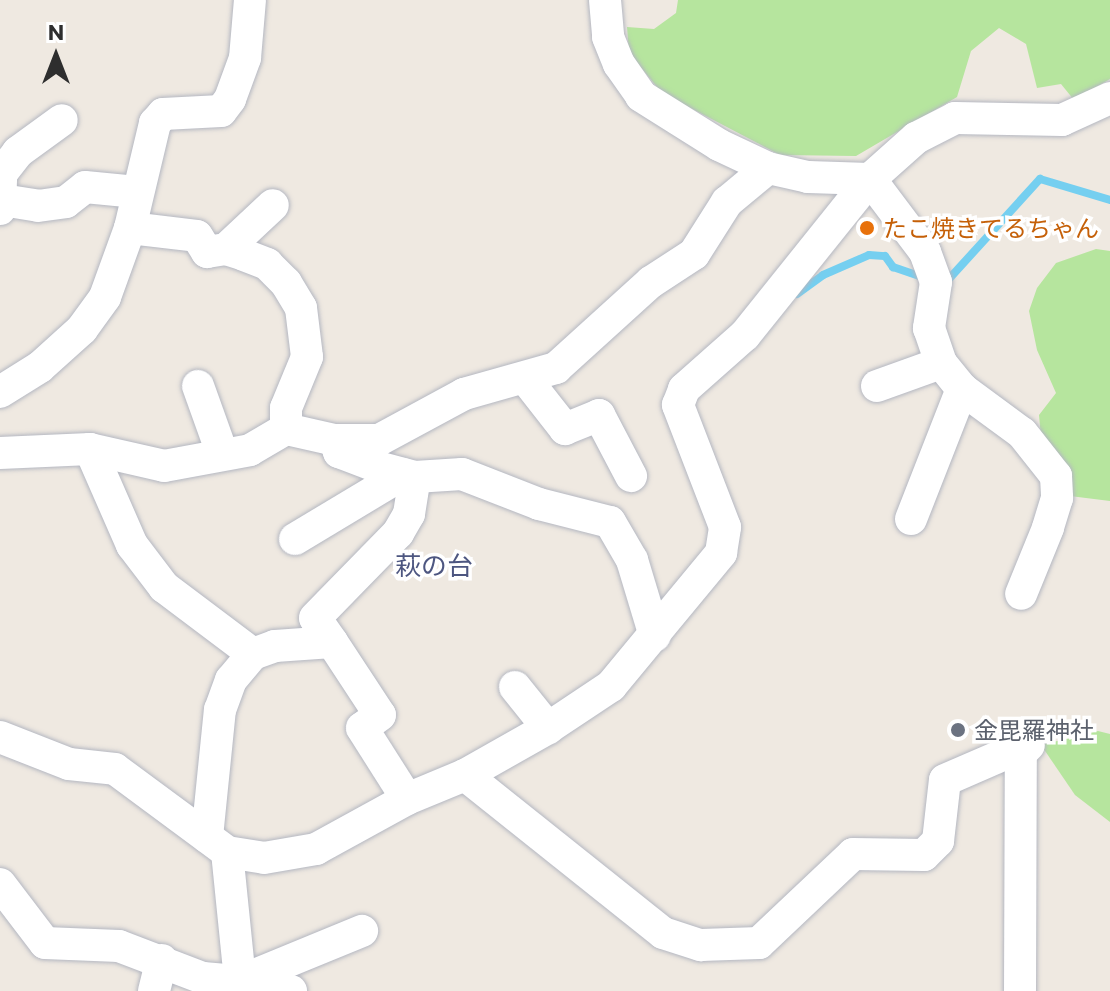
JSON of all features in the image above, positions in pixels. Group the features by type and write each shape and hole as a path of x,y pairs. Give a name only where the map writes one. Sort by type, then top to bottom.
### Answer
{"street":[{"path":"0,392 40,367 82,329 111,285 130,228 148,140 163,114 207,115 221,111 230,99 245,58 250,0"},
{"path":"605,0 608,37 619,64 641,96 719,145 768,168 808,177 870,179"},
{"path":"0,737 69,764 115,769 217,845 291,857 407,799 465,775 548,728 611,686 721,553 725,527 678,405 684,389 745,335 870,179 916,138 955,118 1062,120 1110,98"},
{"path":"62,120 9,163 1,174 1,204 38,206 66,202 85,187 137,192"},
{"path":"0,453 90,449 164,466 250,450 286,429 335,440 379,440 464,394 556,368 651,282 694,254 727,202 768,168"},
{"path":"870,179 931,263 936,282 929,328 941,363 962,389 1022,433 1056,476 1057,498 1021,594"},
{"path":"226,249 273,205"},
{"path":"130,228 197,236 207,252 226,249 267,264 301,308 307,357 286,408 286,429"},
{"path":"877,386 941,363"},
{"path":"525,378 565,429 599,415 631,476"},
{"path":"198,386 222,453"},
{"path":"911,519 962,389"},
{"path":"335,440 339,452 409,475 462,474 539,504 610,522 632,560 655,636"},
{"path":"90,449 132,545 164,587 253,654"},
{"path":"295,539 409,475"},
{"path":"407,799 362,728 380,715 315,618 398,533 409,514 409,475"},
{"path":"240,981 217,845 220,710 231,680 253,654 275,646 332,642"},
{"path":"515,687 548,728"},
{"path":"465,775 663,933 701,945 759,943 853,854 924,855 938,841 945,780 1005,754 1025,749 1020,991"},
{"path":"0,884 45,943 119,946 158,976 240,981 291,991"},
{"path":"240,981 362,931"}],"green space":[{"path":"678,0 1110,0 1110,79 1074,100 1061,84 1037,88 1026,44 999,28 971,51 957,97 856,156 780,155 662,93 629,53 627,27 654,29 676,13"},
{"path":"1096,249 1110,251 1110,501 1070,496 1041,437 1039,415 1056,393 1037,350 1029,311 1037,288 1056,263"},
{"path":"1098,731 1110,734 1110,822 1075,795 1041,745"}],"waterway":[{"path":"942,279 948,280 1040,179 1110,200"},
{"path":"797,294 823,275 869,255 885,256 893,267 925,278"}],"place":[{"name":"たこ焼きてるちゃん","path":"867,228"},
{"name":"金毘羅神社","path":"958,730"}],"district":[{"name":"萩の台","path":"434,565"}]}
